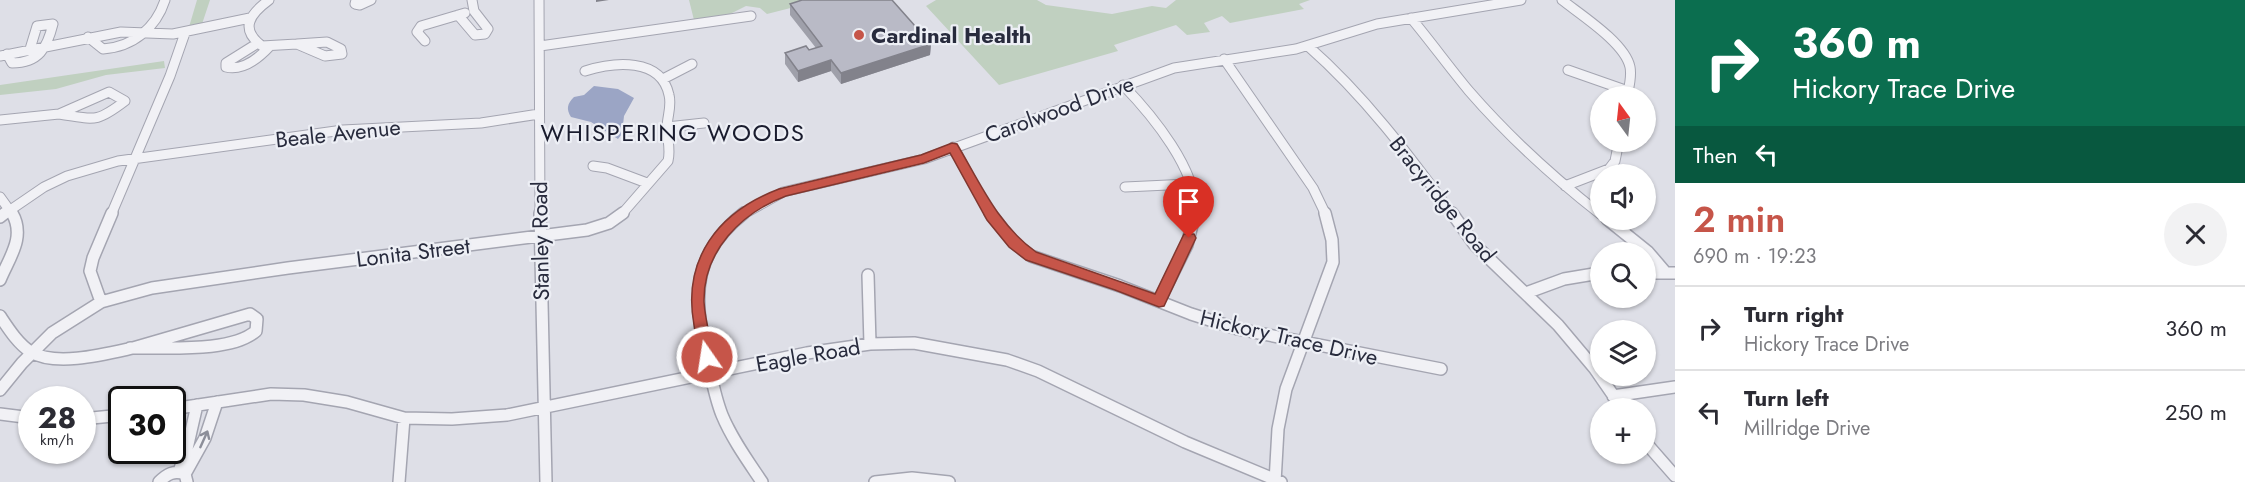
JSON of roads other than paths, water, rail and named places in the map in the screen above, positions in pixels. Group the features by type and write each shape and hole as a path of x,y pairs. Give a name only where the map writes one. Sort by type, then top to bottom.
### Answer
{"street":[{"path":"88,37 103,49 122,46 143,33 158,19 165,0"},
{"path":"356,0 355,4 360,5 371,0"},
{"path":"458,15 475,35 485,34 488,29 474,11 472,0"},
{"name":"Stanley Road","path":"539,0 546,482"},
{"name":"Carolwood Drive","path":"762,482 736,444 720,410 699,323 697,303 699,281 708,253 717,238 732,222 765,199 783,192 924,159 1174,68 1308,46 1377,24 1521,0"},
{"path":"1562,0 1621,51 1629,62 1628,86"},
{"path":"263,1 250,18 248,24 250,35 258,43 270,46 297,44"},
{"path":"425,41 417,32 421,26 474,11"},
{"path":"540,46 751,16"},
{"path":"3,55 121,32 185,33 250,18"},
{"path":"1411,18 1469,91 1529,154 1590,206"},
{"path":"3,55 12,63 18,64 42,54 48,45 53,24 37,26 30,49"},
{"path":"101,302 90,271 93,258 170,76 185,33"},
{"path":"258,43 226,63 226,67 240,68 270,46"},
{"name":"Bracyridge Road","path":"1308,46 1338,72 1411,157 1474,244 1558,325 1613,396"},
{"path":"1224,59 1313,188 1326,215 1332,240 1333,262 1301,343 1286,389 1278,429 1277,481"},
{"path":"585,71 599,66 626,64 651,71 663,79 692,64"},
{"path":"1568,70 1610,86"},
{"name":"Lonita Street","path":"0,390 52,333 101,302 152,288 587,230 607,225 621,217 647,183 666,166 670,155 667,127 670,97 663,79"},
{"path":"1123,85 1146,108 1189,184 1195,200 1193,226 1159,302"},
{"path":"0,120 59,114 96,119 125,101 109,92 59,114"},
{"name":"Beale Avenue","path":"0,217 44,187 67,176 136,158 343,130 481,123 539,114"},
{"path":"667,127 705,123"},
{"name":"Hickory Trace Drive","path":"952,147 992,217 1014,243 1031,256 1239,329 1441,369"},
{"path":"1565,186 1609,169 1615,161 1617,152"},
{"path":"593,166 607,168 647,183"},
{"path":"1125,187 1189,184"},
{"path":"0,197 12,209 20,225 17,244 0,280"},
{"path":"1621,230 1670,273"},
{"path":"868,275 870,344"},
{"path":"1526,293 1564,279 1590,275"},
{"path":"0,316 32,353 59,357 80,357 130,348 234,317 250,314 257,319 256,331 247,339 212,346 130,348"},
{"name":"Eagle Road","path":"186,407 272,394 304,395 347,402 404,418 452,419 507,415 807,353 870,344 914,343 1007,360 1068,384 1185,442 1277,481"},
{"path":"1613,396 1675,387"},
{"path":"184,476 205,438 218,402"},
{"path":"184,476 186,453 197,405"},
{"path":"0,414 18,416"},
{"path":"399,482 404,418"},
{"path":"1656,454 1675,476"},
{"path":"159,482 169,474 184,476"},
{"path":"875,482 890,478 922,477 949,482"}],"water":[{"path":"594,86 618,89 634,98 624,116 622,134 618,139 591,122 571,117 569,114 568,107 574,97 584,95"}],"place":[{"name":"Cardinal Health","path":"859,35"}],"district":[{"name":"WHISPERING WOODS","path":"673,132"}]}
